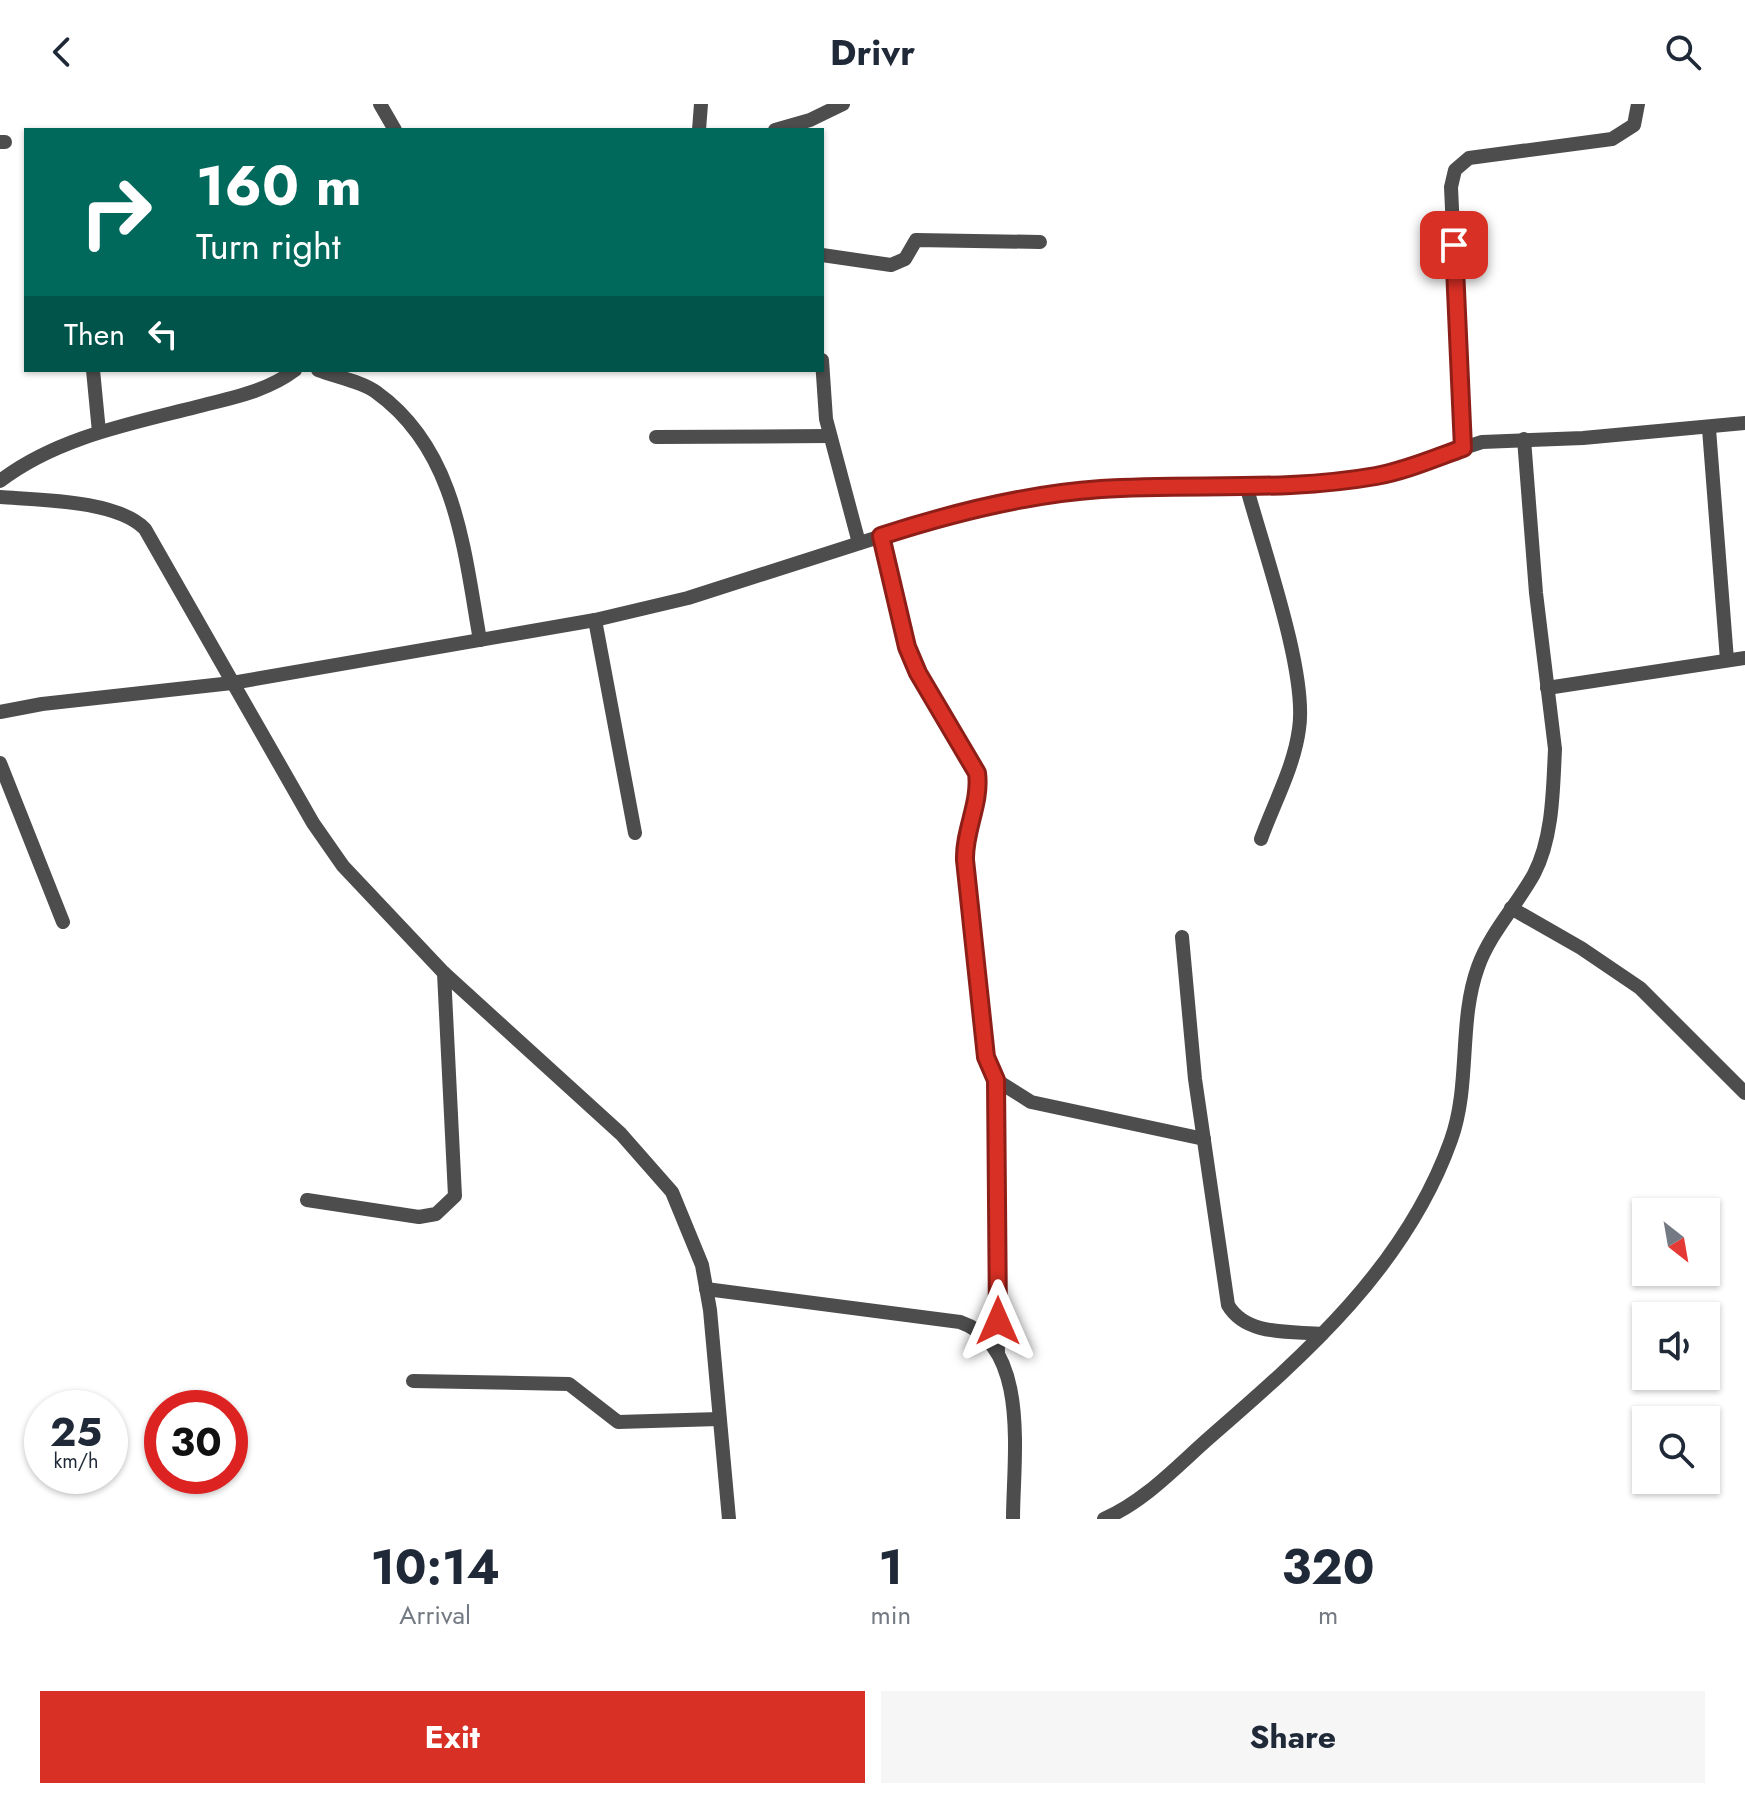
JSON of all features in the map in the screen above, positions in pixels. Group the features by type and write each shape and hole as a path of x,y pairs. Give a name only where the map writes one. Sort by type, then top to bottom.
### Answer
{"street":[{"path":"380,104 394,128"},
{"path":"699,128 701,104"},
{"path":"783,128 843,104"},
{"path":"1463,448 1451,187 1455,170 1469,158 1612,139 1634,125 1638,104"},
{"path":"824,255 891,265 905,259 916,240 1040,242"},
{"path":"93,372 99,432"},
{"path":"0,481 17,468 99,432 244,394 291,372"},
{"path":"324,372 374,390 411,427 448,483 457,513 480,640"},
{"path":"823,372 829,436 859,543"},
{"path":"0,712 42,704 232,683 595,620 688,598 935,519 1033,497 1101,489 1327,483 1380,475 1482,442 1709,429 1745,423"},
{"path":"1709,429 1727,660"},
{"path":"656,437 829,436"},
{"path":"1104,1519 1135,1504 1288,1369 1370,1286 1429,1190 1451,1139 1460,1103 1471,989 1479,963 1534,874 1547,839 1555,749 1524,439"},
{"path":"1246,485 1293,659 1300,726 1295,750 1261,839"},
{"path":"0,497 113,510 135,519 145,529 305,810 343,866 444,973 650,1164 672,1192 702,1265 729,1519"},
{"path":"881,536 907,647 918,673 977,773 979,790 965,841 965,860 986,1057 996,1080 998,1351"},
{"path":"595,620 635,833"},
{"path":"1547,688 1745,658"},
{"path":"0,763 63,922"},
{"path":"1511,908 1581,948 1640,988 1745,1093"},
{"path":"1182,937 1204,1139 1228,1305 1233,1314 1252,1327 1322,1334"},
{"path":"307,1200 419,1217 436,1214 455,1196 444,973"},
{"path":"996,1080 1031,1102 1204,1139"},
{"path":"706,1289 960,1322 977,1328 998,1351 1009,1378 1013,1519"},
{"path":"413,1381 569,1384 618,1422 719,1419"}],"route":[{"path":"998,1321 996,1080 986,1057 965,860 965,841 979,790 977,773 918,673 907,647 881,536 935,519 1033,497 1101,489 1327,483 1380,475 1463,448 1454,245"}]}
